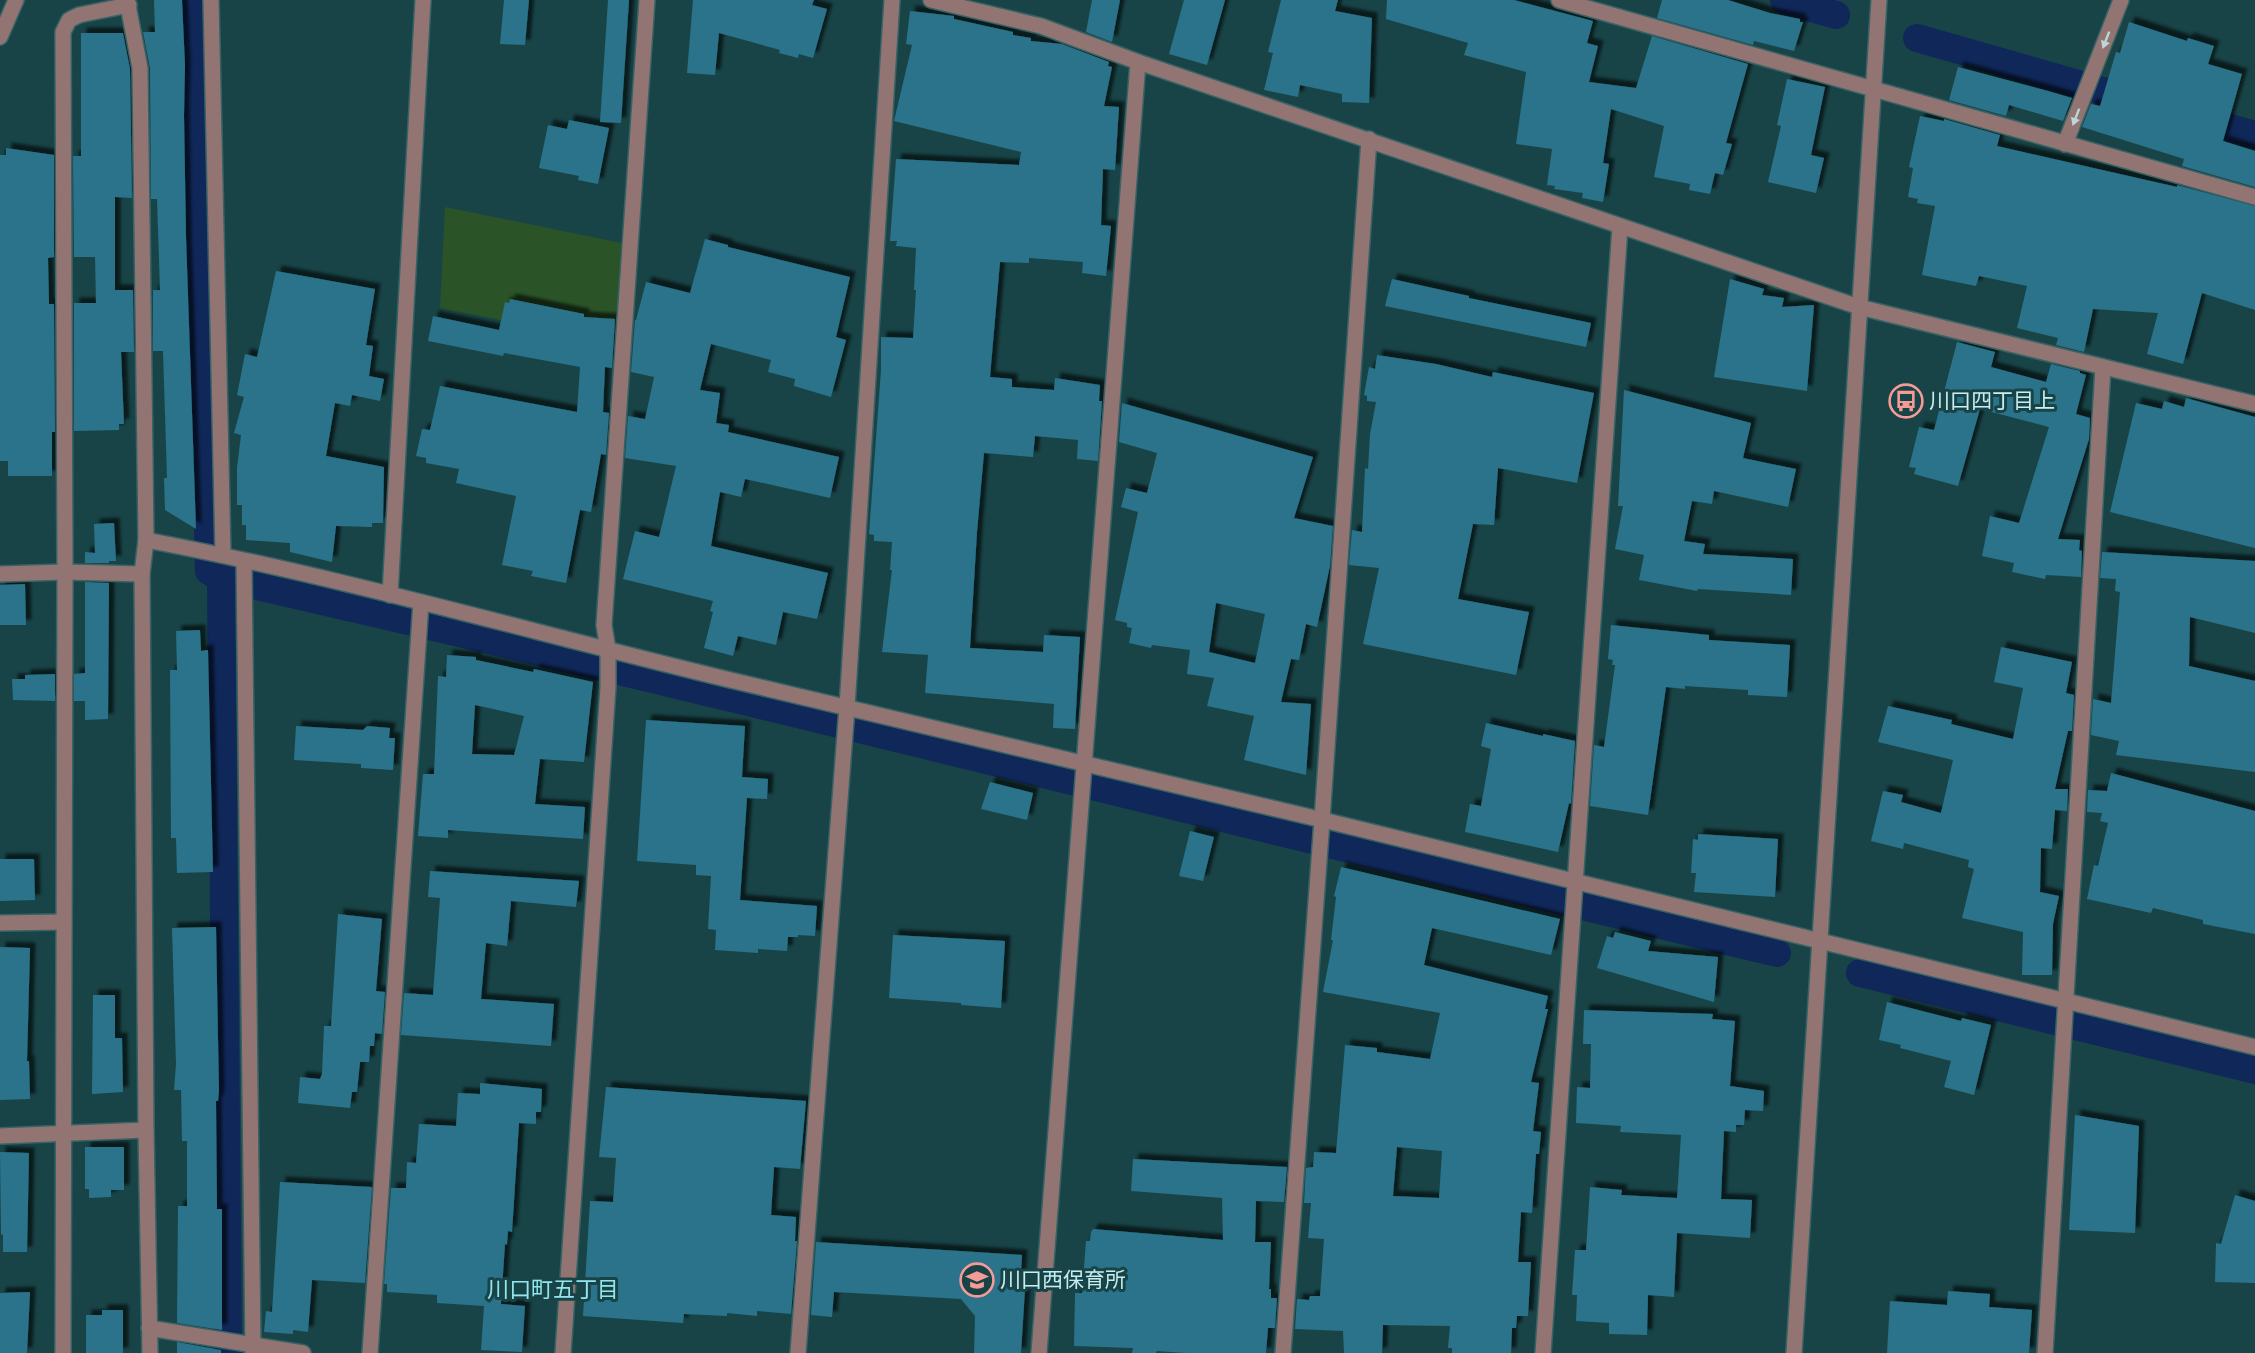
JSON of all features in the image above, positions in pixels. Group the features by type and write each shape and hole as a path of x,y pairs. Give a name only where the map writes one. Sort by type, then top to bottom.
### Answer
{"street":[{"path":"0,36 16,0"},
{"path":"211,0 223,555"},
{"path":"390,596 423,0"},
{"path":"563,1353 608,687 608,650 604,625 647,0"},
{"path":"798,1353 848,707 892,0"},
{"path":"931,0 1041,26 1138,62 1859,307 2255,404"},
{"path":"1559,0 1596,5 1874,90 2255,197"},
{"path":"1794,1353 1879,0"},
{"path":"2065,144 2121,0"},
{"path":"63,1353 65,572 63,32 69,21 79,15 128,2 140,68 146,540 142,574 150,1353"},
{"path":"1039,1353 1138,62"},
{"path":"1283,1353 1369,140"},
{"path":"1543,1353 1620,226"},
{"path":"2045,1353 2103,367"},
{"path":"146,540 223,555 421,602 608,650 1322,820 2255,1047"},
{"path":"243,561 253,1348"},
{"path":"0,574 65,572 142,574"},
{"path":"370,1353 421,602"},
{"path":"0,923 63,922"},
{"path":"0,1136 146,1130"},
{"path":"149,1328 253,1348 303,1353"}],"green space":[{"path":"445,207 636,246 627,345 440,308"}],"building":[{"path":"154,0 182,0 185,65 186,237 196,529 165,510 164,478 167,478 163,351 153,351 153,290 160,290 157,199 151,199 150,68 143,32 155,32"},
{"path":"504,0 529,0 525,45 500,44"},
{"path":"608,0 629,0 621,123 600,122"},
{"path":"693,0 814,0 812,5 827,9 813,58 799,54 798,58 779,53 780,50 719,33 715,75 687,73"},
{"path":"1092,0 1120,0 1112,42 1086,32"},
{"path":"1184,0 1225,0 1207,65 1169,54"},
{"path":"1281,0 1338,0 1335,11 1372,18 1369,103 1342,102 1342,94 1300,85 1298,97 1264,90 1273,53 1268,52"},
{"path":"1387,0 1514,0 1593,21 1587,43 1598,46 1589,82 1636,88 1652,36 1748,64 1726,143 1732,144 1723,175 1715,173 1710,194 1689,190 1690,184 1654,177 1664,126 1611,109 1603,163 1609,164 1603,202 1582,198 1583,193 1554,189 1555,186 1547,185 1552,149 1516,144 1526,72 1464,55 1468,43 1386,19"},
{"path":"1662,0 1728,0 1770,13 1800,19 1800,22 1803,22 1794,51 1754,41 1753,45 1657,18"},
{"path":"910,11 954,16 954,19 1013,32 1013,35 1031,38 1031,41 1062,44 1109,62 1108,66 1112,67 1104,106 1119,107 1115,170 1103,169 1101,225 1111,226 1106,276 1082,273 1083,262 1029,258 1029,263 1000,262 990,377 1012,379 1012,387 1054,390 1055,378 1100,385 1099,401 1102,401 1098,461 1077,459 1078,440 1035,436 1033,457 984,453 970,648 1043,652 1044,635 1080,637 1075,729 1053,728 1054,704 925,693 928,655 882,652 892,570 890,570 892,542 874,541 874,535 869,534 881,370 881,337 913,338 916,290 914,290 916,248 896,246 897,241 890,241 896,159 1019,165 1021,152 894,121 912,45 906,44"},
{"path":"2129,22 2187,41 2188,38 2214,46 2208,64 2242,74 2223,141 2255,151 2255,187 2182,166 2184,159 2082,127 2091,104 2100,106 2116,52 2120,53"},
{"path":"81,33 123,33 130,69 132,198 115,197 115,290 133,290 134,352 121,352 124,424 119,424 119,430 74,431 74,303 96,303 95,257 74,257 73,156 81,156"},
{"path":"1958,67 2072,98 2063,121 2009,105 2006,116 1949,100"},
{"path":"1787,79 1825,87 1811,155 1824,158 1816,193 1768,182 1781,126 1777,125"},
{"path":"1920,116 1944,121 1944,119 2000,135 1997,146 2177,187 2177,185 2255,206 2255,310 2202,293 2183,364 2147,354 2158,313 2093,309 2084,352 2056,345 2058,338 2017,328 2027,286 1979,276 1976,286 1922,275 1935,206 1917,203 1918,199 1908,197 1913,168 1909,167"},
{"path":"569,120 609,128 598,184 578,180 579,176 539,168 548,125 567,129"},
{"path":"6,148 54,155 54,257 48,258 49,304 54,304 55,432 52,432 52,476 8,476 8,461 0,461 0,155 6,155"},
{"path":"705,239 728,245 728,247 850,277 836,337 846,340 831,397 794,386 795,379 768,372 771,360 711,344 700,390 720,393 716,423 729,425 728,432 839,457 830,498 745,479 741,497 720,492 711,546 828,573 817,619 783,612 776,645 738,636 733,656 704,648 713,612 710,611 713,601 623,579 635,531 659,537 676,466 625,458 628,416 645,419 654,377 631,372 635,320 646,282 690,293"},
{"path":"276,271 375,289 366,345 373,346 369,376 384,379 380,401 352,395 350,406 335,403 326,456 384,467 383,523 372,523 372,527 336,526 332,562 290,552 290,543 246,540 246,525 242,525 242,505 237,505 237,468 241,435 234,433 244,397 237,395 245,354 257,357"},
{"path":"1392,279 1469,296 1469,298 1591,323 1586,347 1385,306"},
{"path":"1730,279 1764,289 1762,295 1784,298 1782,307 1814,305 1807,391 1714,377"},
{"path":"510,299 584,314 584,317 615,319 612,368 605,367 603,412 609,413 606,455 601,454 591,512 580,510 566,583 531,576 533,571 502,565 516,496 456,483 459,469 426,463 426,458 416,456 422,429 430,430 440,386 577,412 580,367 504,353 503,356 428,341 433,316 499,330 505,302 509,303"},
{"path":"1957,342 1995,352 1991,367 2046,382 2051,364 2080,371 2086,375 2076,414 2090,418 2089,439 2058,539 2080,540 2081,577 2046,575 2045,579 2012,572 2014,563 1982,556 1990,516 2019,523 2049,427 1980,409 1958,486 1914,474 1916,468 1909,467 1919,427 1934,430"},
{"path":"1377,355 1436,364 1492,377 1493,372 1594,393 1577,483 1498,468 1494,525 1473,524 1458,599 1529,612 1516,675 1363,644 1379,568 1349,565 1352,530 1362,532 1365,468 1368,469 1370,434 1376,402 1367,401 1367,396 1364,395 1369,367 1375,369"},
{"path":"1624,390 1751,423 1743,458 1796,469 1788,507 1714,491 1712,504 1692,501 1684,541 1705,544 1703,554 1793,559 1791,595 1698,589 1697,591 1639,580 1644,555 1615,549 1623,506 1618,506"},
{"path":"2186,398 2255,417 2255,548 2110,512 2136,403 2162,409 2164,401 2184,407"},
{"path":"1122,403 1313,457 1294,518 1333,526 1330,566 1317,627 1306,624 1299,660 1291,659 1281,702 1311,704 1306,775 1244,760 1254,716 1207,706 1214,678 1187,674 1190,650 1152,645 1151,648 1129,643 1132,628 1127,627 1127,623 1115,620 1138,512 1121,507 1126,488 1147,493 1157,453 1119,442","holes":["1216,603 1265,614 1255,663 1209,652"]},
{"path":"114,523 116,561 85,563 85,552 95,553 94,524"},
{"path":"2102,552 2255,561 2255,633 2190,617 2189,666 2255,681 2255,772 2116,755 2119,741 2091,735 2093,699 2111,703 2120,592 2115,591 2116,579 2100,578"},
{"path":"85,582 109,583 108,719 85,720 85,701 74,701 74,674 85,673"},
{"path":"25,584 26,625 0,625 0,585"},
{"path":"1611,625 1709,635 1709,640 1790,645 1787,697 1748,695 1748,690 1666,687 1648,815 1590,806 1594,745 1604,747 1615,665 1612,665 1613,660 1608,659"},
{"path":"200,630 201,651 208,650 213,872 177,873 176,838 171,838 170,670 177,670 176,631"},
{"path":"2001,647 2072,662 2066,693 2074,695 2072,731 2068,731 2055,789 2068,789 2067,811 2055,810 2052,849 2041,848 2040,892 2059,896 2053,924 2052,975 2022,975 2023,932 1962,918 1974,869 1968,867 1969,860 1904,843 1903,849 1871,841 1883,791 1903,795 1901,802 1941,813 1953,760 1878,742 1888,706 1952,720 1951,724 2013,739 2023,688 1994,682"},
{"path":"447,655 476,657 476,660 533,672 534,669 593,682 584,762 540,759 535,804 585,807 583,839 448,830 448,838 418,836 423,774 434,774 438,676 446,677","holes":["475,705 524,716 514,755 472,754"]},
{"path":"55,674 55,701 13,700 12,679 25,679 25,675"},
{"path":"646,720 745,726 742,777 768,779 767,799 747,798 740,900 817,906 815,936 788,937 787,951 758,949 758,953 715,950 716,930 708,929 711,876 696,875 696,865 637,861"},
{"path":"1486,723 1575,741 1571,804 1569,803 1558,852 1465,832 1470,804 1481,806 1491,749 1481,746"},
{"path":"296,726 363,730 367,726 390,728 389,738 395,738 393,770 361,768 361,764 294,760"},
{"path":"2111,773 2255,811 2255,934 2203,924 2203,920 2153,908 2151,913 2087,899 2094,865 2098,866 2108,823 2100,821 2102,813 2087,812 2088,790 2107,791"},
{"path":"990,782 1033,793 1027,820 981,809"},
{"path":"1190,831 1214,837 1203,881 1179,876"},
{"path":"1698,834 1778,839 1775,897 1694,892 1696,873 1691,873 1693,839 1698,840"},
{"path":"0,859 34,859 35,900 0,901"},
{"path":"1341,867 1560,919 1551,955 1432,928 1424,965 1548,996 1545,1009 1548,1009 1531,1082 1539,1083 1533,1131 1541,1132 1539,1154 1536,1154 1532,1213 1521,1212 1518,1262 1531,1262 1528,1316 1517,1316 1516,1328 1512,1328 1511,1353 1452,1353 1452,1348 1448,1348 1450,1326 1383,1325 1382,1353 1344,1353 1343,1331 1295,1329 1297,1299 1309,1300 1310,1296 1320,1296 1324,1239 1308,1238 1311,1203 1304,1203 1306,1168 1313,1167 1314,1152 1336,1153 1345,1045 1377,1048 1377,1052 1430,1059 1440,1013 1323,992 1333,940 1331,940 1336,897 1334,896","holes":["1397,1147 1442,1151 1439,1198 1393,1196"]},
{"path":"430,871 579,881 576,907 511,901 507,946 486,943 481,999 554,1004 551,1046 401,1035 404,993 433,995 440,898 428,897"},
{"path":"338,914 382,919 376,991 385,992 382,1034 375,1033 374,1046 370,1046 369,1062 360,1062 357,1092 352,1092 350,1108 298,1103 300,1077 320,1079 322,1074 324,1026 331,1026"},
{"path":"216,927 219,1091 218,1101 216,1101 217,1209 222,1209 222,1330 177,1323 178,1206 187,1206 187,1141 182,1141 181,1090 174,1090 176,1064 172,928"},
{"path":"1615,932 1651,941 1648,951 1718,957 1714,1002 1597,968 1607,936 1613,938"},
{"path":"893,935 1005,941 1001,1008 889,998"},
{"path":"0,947 30,948 27,1061 29,1061 30,1099 0,1100"},
{"path":"93,995 115,995 115,1038 122,1038 123,1092 92,1094"},
{"path":"1887,1002 1961,1021 1962,1018 1991,1025 1974,1095 1944,1087 1951,1061 1900,1048 1901,1045 1879,1040"},
{"path":"1584,1010 1713,1014 1712,1019 1735,1021 1730,1086 1764,1091 1763,1111 1745,1110 1744,1125 1736,1125 1736,1132 1724,1131 1721,1199 1752,1200 1750,1238 1677,1233 1674,1297 1648,1295 1647,1335 1609,1334 1609,1323 1576,1321 1577,1295 1572,1295 1575,1250 1586,1250 1590,1187 1622,1190 1621,1195 1677,1198 1681,1135 1620,1132 1621,1126 1576,1123 1577,1087 1590,1088 1591,1044 1583,1044"},
{"path":"480,1083 542,1089 541,1112 536,1112 536,1124 519,1123 512,1232 508,1231 507,1245 505,1244 501,1304 525,1306 522,1352 481,1350 484,1306 437,1303 437,1295 387,1292 387,1284 384,1284 391,1188 406,1188 407,1162 416,1163 419,1124 456,1126 458,1093 480,1094"},
{"path":"606,1087 806,1101 800,1169 774,1167 771,1215 796,1217 795,1241 797,1241 791,1314 757,1311 757,1316 727,1313 727,1316 684,1314 683,1323 583,1316 590,1201 613,1202 616,1158 599,1157"},
{"path":"2075,1115 2139,1126 2135,1233 2069,1230"},
{"path":"85,1147 124,1147 124,1190 111,1190 111,1197 89,1198 89,1189 85,1189"},
{"path":"0,1152 29,1153 27,1252 3,1252"},
{"path":"1133,1159 1287,1167 1284,1202 1256,1201 1255,1242 1271,1242 1269,1289 1271,1289 1271,1298 1277,1298 1275,1328 1268,1328 1266,1353 1157,1351 1156,1353 1132,1353 1133,1348 1074,1346 1075,1293 1082,1293 1086,1241 1090,1241 1093,1229 1223,1240 1222,1198 1131,1191"},
{"path":"280,1182 372,1187 365,1283 312,1280 308,1332 293,1330 293,1334 264,1332 266,1311 272,1312"},
{"path":"2235,1195 2255,1201 2255,1283 2215,1282 2216,1243 2221,1244"},
{"path":"816,1242 1022,1255 1020,1289 1025,1289 1021,1353 974,1353 975,1316 961,1299 834,1292 832,1317 811,1315"},
{"path":"1948,1291 1990,1294 1989,1307 2032,1310 2029,1353 1887,1353 1890,1301 1947,1305"},
{"path":"30,1292 27,1353 0,1353 0,1293"},
{"path":"102,1310 123,1310 123,1353 86,1353 86,1315 102,1315"},
{"path":"177,1342 221,1350 221,1353 177,1353"}],"waterway":[{"path":"194,0 209,571 221,578 228,1353"},
{"path":"1784,0 1836,15"},
{"path":"1917,38 2141,102"},
{"path":"2191,117 2255,135"},
{"path":"221,578 611,669 1777,953"},
{"path":"1860,973 2255,1070"}],"place":[{"name":"川口四丁目上","path":"1906,401"},
{"name":"川口西保育所","path":"977,1280"}],"district":[{"name":"川口町五丁目","path":"553,1289"}]}
